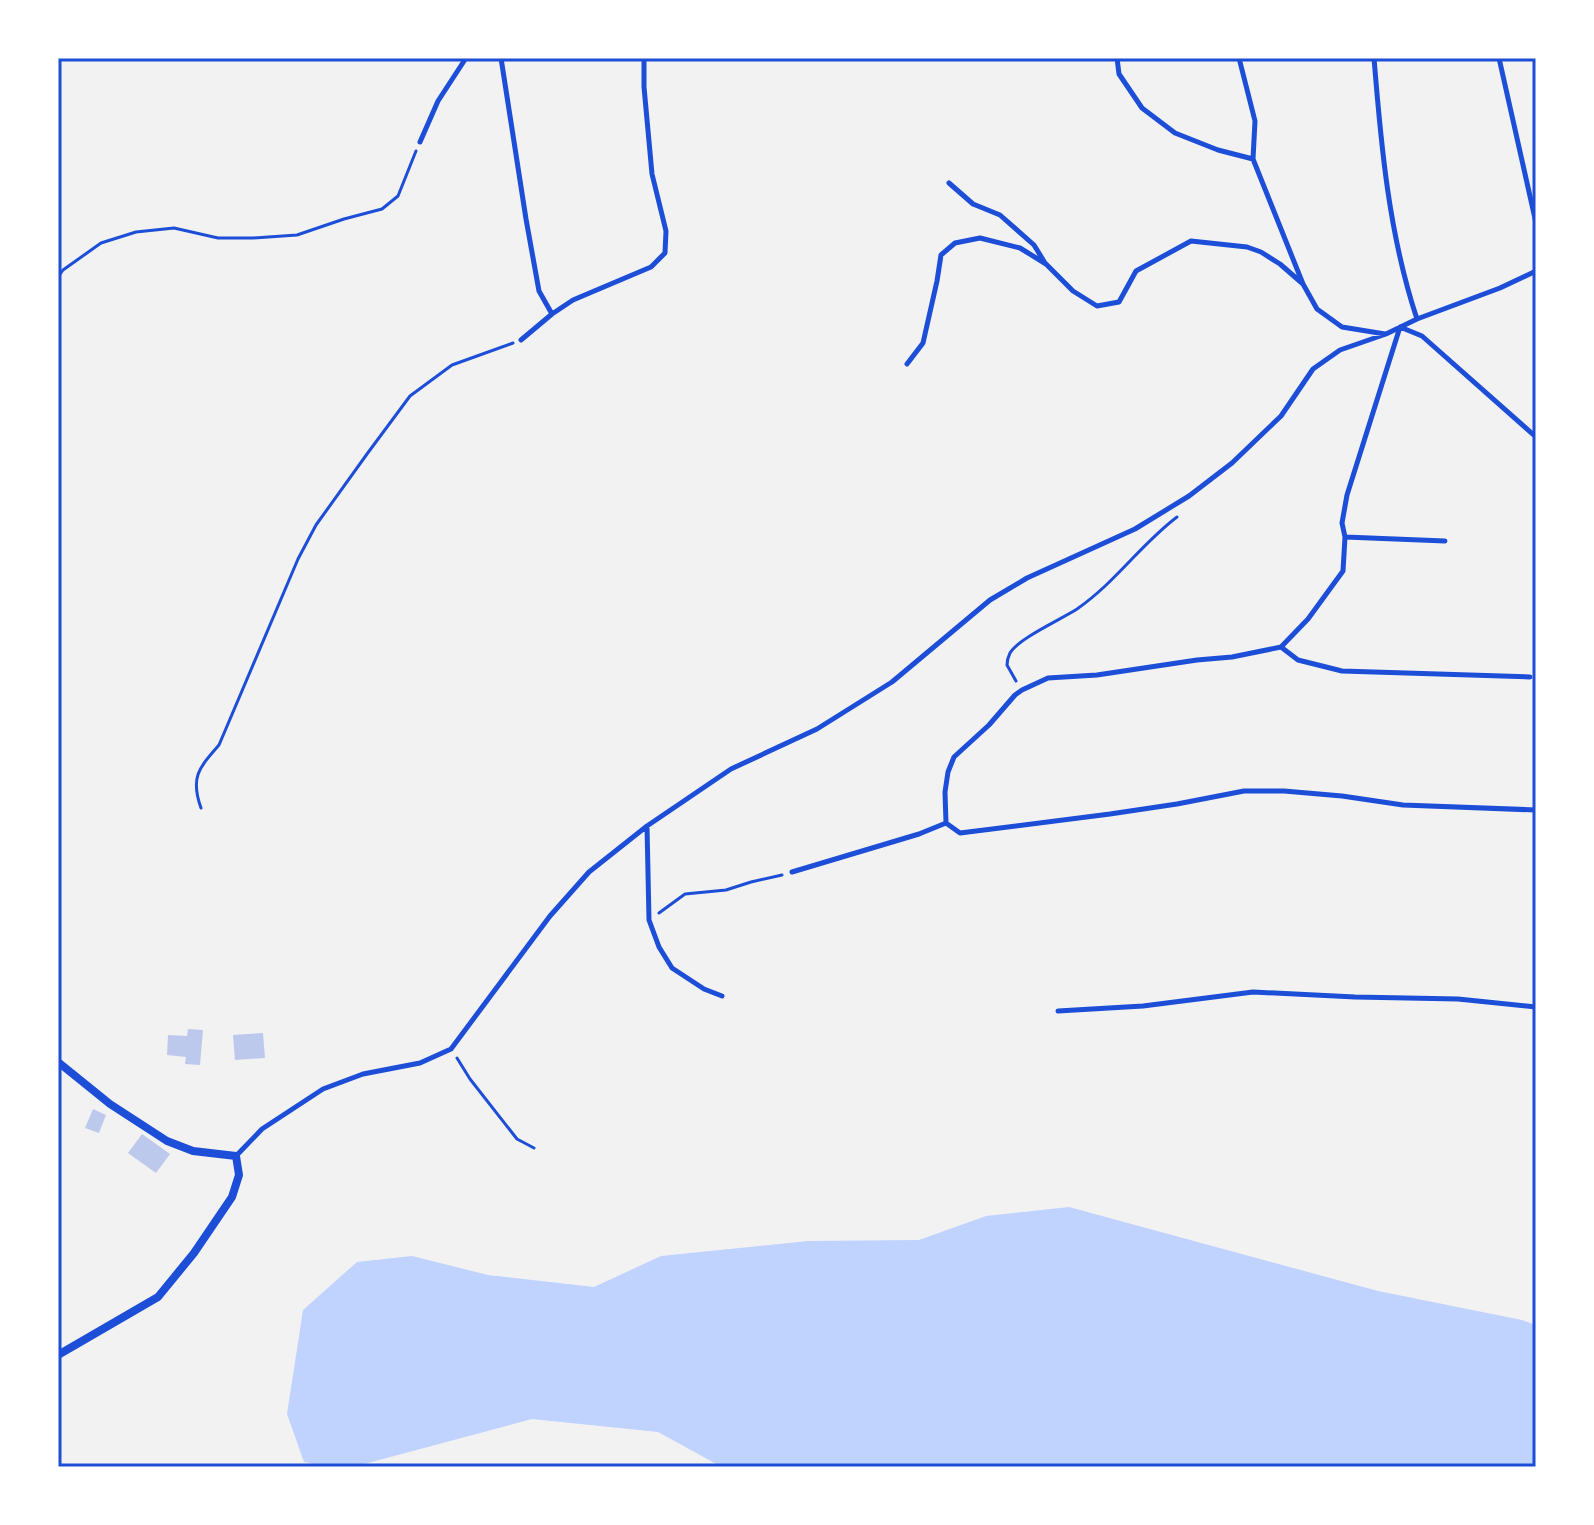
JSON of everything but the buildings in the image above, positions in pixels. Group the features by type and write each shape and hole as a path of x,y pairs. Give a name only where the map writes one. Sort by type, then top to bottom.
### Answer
{"street":[{"path":"58,1062 110,1104 167,1141 193,1151 236,1156 239,1175 232,1197 194,1253 158,1297 58,1355"}],"lane":[{"path":"420,142 438,101 466,58"},
{"path":"501,58 539,291 552,314"},
{"path":"521,340 573,300 651,267 665,253 666,231 652,174 644,58"},
{"path":"1117,58 1119,74 1142,108 1175,133 1218,150 1253,159"},
{"path":"1239,58 1255,121 1253,159 1303,284 1317,309 1342,327 1386,334"},
{"path":"1374,58 1381,149 1405,283 1417,319"},
{"path":"1499,58 1536,223"},
{"path":"949,183 973,204 1000,215 1034,245 1046,264 1073,291 1097,306 1119,302 1136,271 1191,241 1247,247 1261,252 1303,284"},
{"path":"907,364 923,343 941,255 955,243 980,238 1020,248 1046,264"},
{"path":"236,1156 262,1129 323,1089 363,1074 420,1063 451,1049 550,916 589,872 647,826 731,769 817,729 892,682 990,600 1027,578 1135,529 1189,496 1232,463 1281,416 1313,369 1340,350 1536,271"},
{"path":"1400,327 1422,336 1536,437"},
{"path":"946,823 945,792 954,757 1022,690 1048,678 1097,675 1232,657 1281,647 1308,619 1343,571 1345,537 1342,523 1347,495 1400,327"},
{"path":"1345,537 1445,541"},
{"path":"1281,647 1298,660 1342,671 1530,677"},
{"path":"946,823 960,833 1110,814 1244,791 1342,796 1403,805 1536,810"},
{"path":"792,872 946,823"},
{"path":"647,826 649,920 659,947 672,968 704,989 722,996"},
{"path":"1058,1011 1143,1006 1253,992 1458,999 1536,1007"}],"path":[{"path":"58,277 101,243 136,232 174,228 218,238 297,235 382,209 398,196 420,142"},
{"path":"201,808 195,792 200,767 219,745 298,559 316,525 410,396 452,365 521,340"},
{"path":"1022,690 1007,665 1009,655 1019,644 1078,608 1112,581 1164,527 1185,511"},
{"path":"649,920 685,894 726,890 792,872"},
{"path":"451,1049 470,1079 517,1139 534,1148"}],"water":[{"path":"1069,1207 1378,1291 1536,1325 1536,1467 726,1467 658,1432 532,1419 353,1467 328,1467 304,1462 287,1414 303,1310 357,1262 412,1256 488,1275 594,1287 661,1256 808,1241 919,1240 986,1216"}]}
